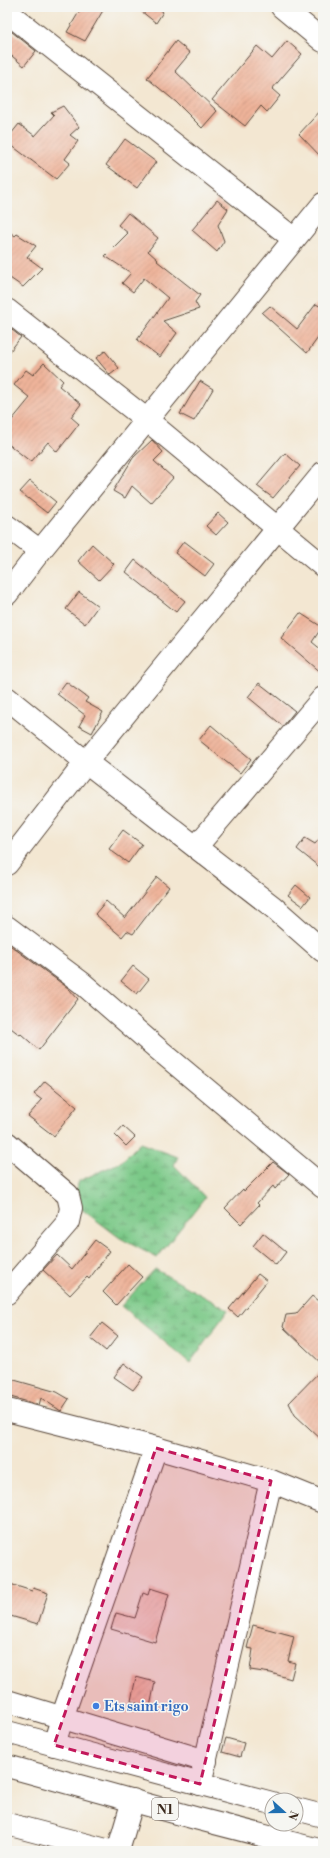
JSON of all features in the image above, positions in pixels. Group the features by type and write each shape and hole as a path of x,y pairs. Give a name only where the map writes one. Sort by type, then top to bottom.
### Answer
{"main road":[{"path":"282,7 323,41"},
{"path":"7,12 294,239"},
{"path":"7,594 323,204"},
{"path":"7,310 147,420 323,566"},
{"path":"7,864 86,762 323,473"},
{"path":"7,526 40,552"},
{"path":"7,698 86,762 273,907 323,951"},
{"path":"196,847 323,698"},
{"path":"7,927 82,984 323,1187"},
{"path":"7,1143 68,1195 71,1208 68,1222 7,1293"},
{"path":"7,1410 156,1448 271,1481 323,1502"},
{"path":"54,1745 62,1718 156,1448"},
{"path":"195,1818 200,1784 271,1481"},
{"path":"7,1701 206,1761"},
{"name":"N1","path":"7,1732 264,1801"},
{"name":"N1","path":"7,1766 195,1818 323,1851"},
{"path":"118,1851 133,1800"},
{"path":"304,1811 323,1816"},
{"path":"7,1824 110,1851"}],"highlighted area":[{"path":"156,1448 271,1481 200,1784 54,1745"}],"green space":[{"path":"140,1143 178,1157 174,1165 205,1197 157,1258 120,1238 72,1202 79,1181 121,1162"},
{"path":"155,1269 228,1310 190,1363 121,1306"}],"building":[{"path":"82,7 105,7 85,41 67,32"},
{"path":"136,7 157,7 163,12 156,23"},
{"path":"7,28 36,51 24,66 7,52"},
{"path":"176,41 190,53 175,71 217,111 202,128 176,102 147,78"},
{"path":"287,41 302,54 272,89 280,96 267,112 261,106 245,126 212,100 257,46 272,59"},
{"path":"63,106 79,127 70,135 78,141 65,159 70,163 56,179 7,142 7,139 19,124 35,136 54,115 51,112"},
{"path":"323,108 323,159 299,134"},
{"path":"125,139 156,162 137,188 106,165"},
{"path":"217,200 228,209 218,225 224,241 217,252 192,230"},
{"path":"128,213 158,238 148,251 158,260 157,261 200,295 195,302 199,309 163,321 177,333 160,357 137,340 168,298 144,278 133,292 122,283 131,273 105,256 128,233 118,225"},
{"path":"7,230 15,236 17,234 36,246 27,257 42,268 23,287 7,276"},
{"path":"316,304 323,308 323,331 307,353 262,313 270,306 297,329"},
{"path":"7,326 21,337 7,355"},
{"path":"105,351 119,368 110,375 96,358"},
{"path":"44,363 63,381 59,386 81,404 71,417 79,424 57,452 48,442 31,462 7,443 7,415 12,420 30,398 14,385 26,370 33,375"},
{"path":"200,381 213,389 194,421 180,414"},
{"path":"152,440 163,452 154,461 173,478 151,503 132,486 125,498 113,491 133,458"},
{"path":"285,453 300,466 273,498 257,486"},
{"path":"30,481 56,502 47,513 20,492"},
{"path":"218,513 228,522 216,535 206,526"},
{"path":"184,541 214,564 205,576 175,553"},
{"path":"92,544 114,564 99,580 78,561"},
{"path":"135,560 185,601 176,612 126,572"},
{"path":"79,592 98,606 85,624 66,609"},
{"path":"300,613 322,627 312,642 323,651 323,674 281,638"},
{"path":"66,682 88,698 85,702 103,712 92,733 79,726 85,715 57,694"},
{"path":"259,683 295,711 283,726 248,697"},
{"path":"211,725 251,759 240,773 199,740"},
{"path":"123,830 142,844 128,863 109,849"},
{"path":"323,835 323,870 297,849 305,838 315,844"},
{"path":"157,877 169,887 133,934 127,931 122,937 95,914 106,901 125,918"},
{"path":"296,885 310,897 303,906 288,895"},
{"path":"7,943 68,988 78,999 39,1050 21,1034 20,1035 7,1025"},
{"path":"133,966 149,979 137,994 121,981"},
{"path":"45,1081 77,1107 54,1136 28,1116 42,1100 34,1094"},
{"path":"123,1126 135,1137 126,1146 115,1135"},
{"path":"273,1162 289,1174 275,1189 273,1186 257,1203 259,1205 241,1224 225,1208 243,1189 244,1191"},
{"path":"263,1233 286,1252 276,1265 253,1246"},
{"path":"95,1240 110,1251 89,1279 87,1277 70,1295 43,1270 57,1255 72,1269"},
{"path":"128,1264 142,1277 116,1305 103,1292"},
{"path":"258,1274 267,1281 238,1317 229,1309"},
{"path":"312,1296 323,1305 323,1365 283,1327 286,1315 296,1314"},
{"path":"102,1323 118,1336 106,1351 90,1338"},
{"path":"124,1363 143,1377 133,1390 114,1377"},
{"path":"323,1368 323,1441 295,1415 289,1403"},
{"path":"7,1378 57,1392 69,1399 61,1411 41,1398 39,1405 7,1396"},
{"path":"7,1583 32,1591 33,1588 48,1593 38,1624 7,1615"},
{"path":"150,1588 169,1594 155,1642 111,1629 116,1613 135,1618 143,1593 148,1595"},
{"path":"253,1625 294,1636 288,1661 295,1663 291,1679 271,1673 250,1670 253,1649 247,1648"},
{"path":"136,1677 155,1682 150,1707 131,1701"},
{"path":"226,1738 244,1743 240,1757 222,1752"}],"place":[{"name":"Ets saint rigo","path":"96,1706"}]}
